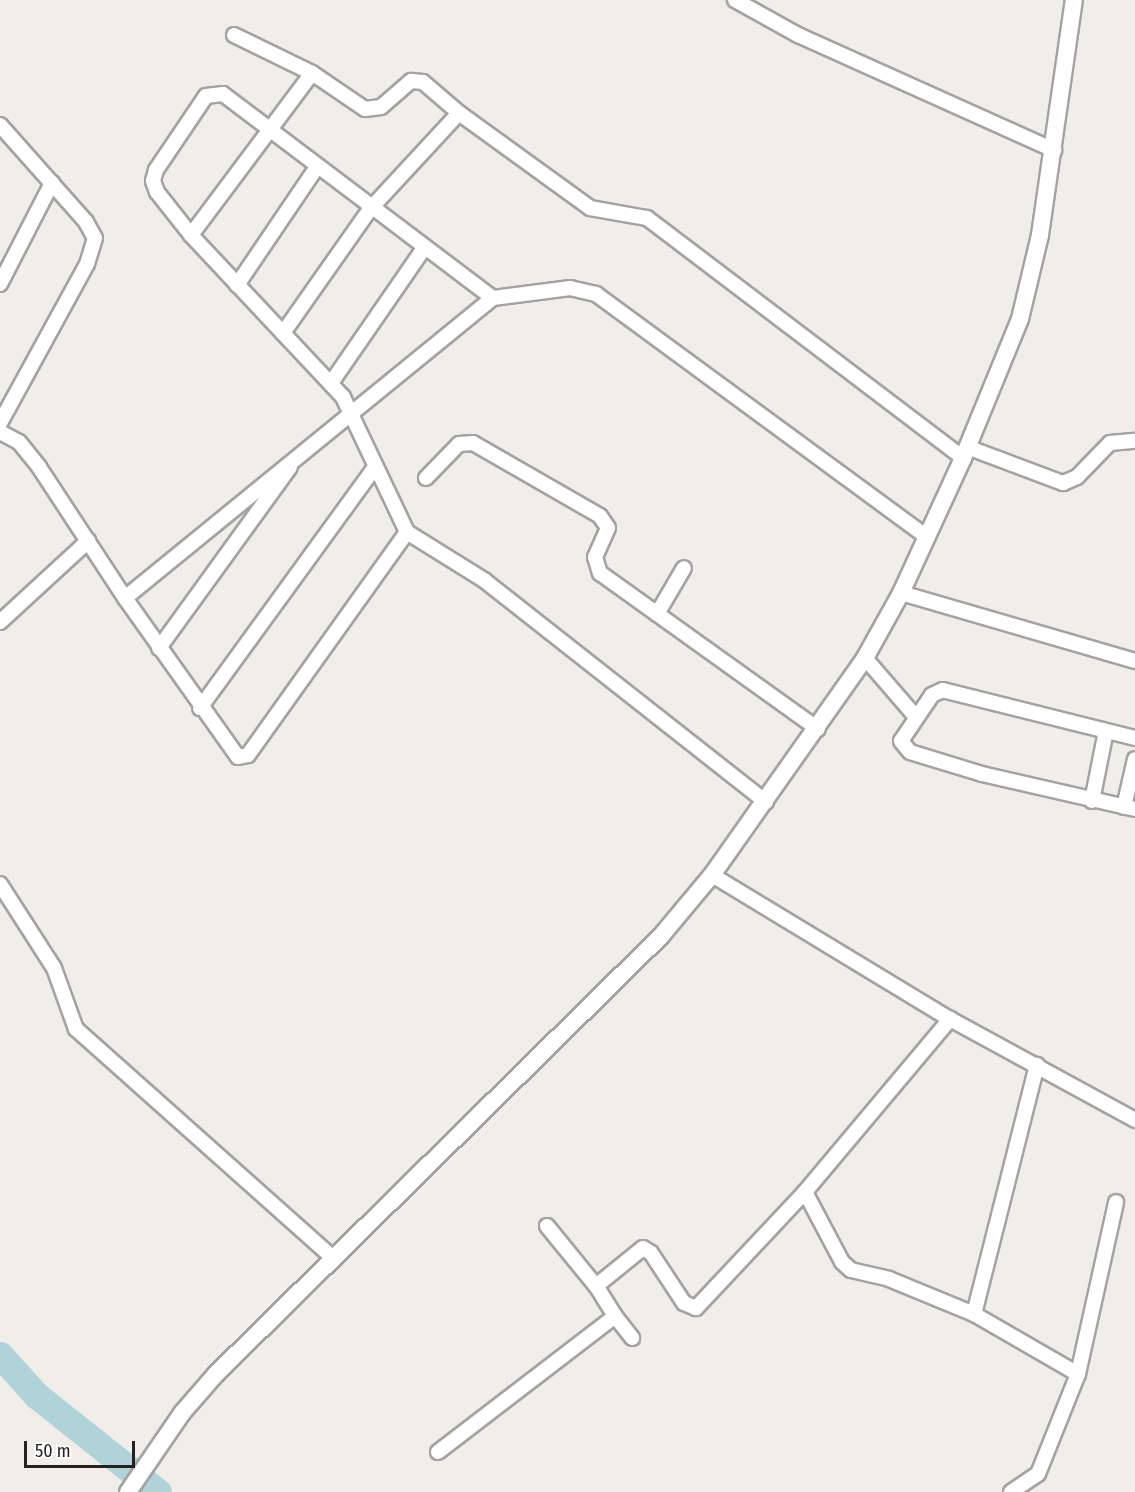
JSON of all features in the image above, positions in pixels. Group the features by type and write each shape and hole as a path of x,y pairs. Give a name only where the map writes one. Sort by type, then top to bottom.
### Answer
{"street":[{"path":"735,0 798,35 1053,150"},
{"path":"128,1492 199,1393 661,936 712,875 818,729 865,658 901,593 927,537 1020,319 1040,235 1074,0"},
{"path":"234,35 312,73 370,110 381,107 408,82 418,80 459,113 590,208 647,218 965,452 1063,483 1077,477 1110,443 1135,441"},
{"path":"191,235 268,128 312,73"},
{"path":"493,298 370,208 223,94 206,96 156,170 153,182 157,192 191,235 332,383 352,412 375,466 389,487 407,532 484,580 766,801"},
{"path":"283,333 370,208 459,113"},
{"path":"0,423 95,247 92,230 52,183 2,131"},
{"path":"237,285 317,167"},
{"path":"0,284 52,183"},
{"path":"332,383 424,248"},
{"path":"125,598 303,450 493,298 570,288 596,294 927,537"},
{"path":"0,432 27,452 233,754 246,757 407,532"},
{"path":"426,478 459,444 473,443 600,516 608,528 595,557 597,570 818,729"},
{"path":"159,648 303,450"},
{"path":"201,708 375,466"},
{"path":"0,622 88,541"},
{"path":"657,614 684,568"},
{"path":"901,593 1135,661"},
{"path":"865,658 916,717"},
{"path":"1135,738 948,690 935,692 901,741 910,752 1092,801 1130,808 1135,759"},
{"path":"1092,801 1106,731"},
{"path":"712,875 950,1019 1135,1120"},
{"path":"0,884 54,968 76,1029 334,1259"},
{"path":"596,1286 645,1248 684,1303 696,1308 805,1192 950,1019"},
{"path":"974,1314 1037,1065"},
{"path":"805,1192 842,1262 850,1270 889,1279 974,1314 1078,1374"},
{"path":"1011,1492 1038,1474 1078,1374 1116,1202"},
{"path":"547,1226 596,1286 632,1338"},
{"path":"438,1452 615,1316"}],"waterway":[{"path":"0,1355 36,1395 158,1492"}]}
